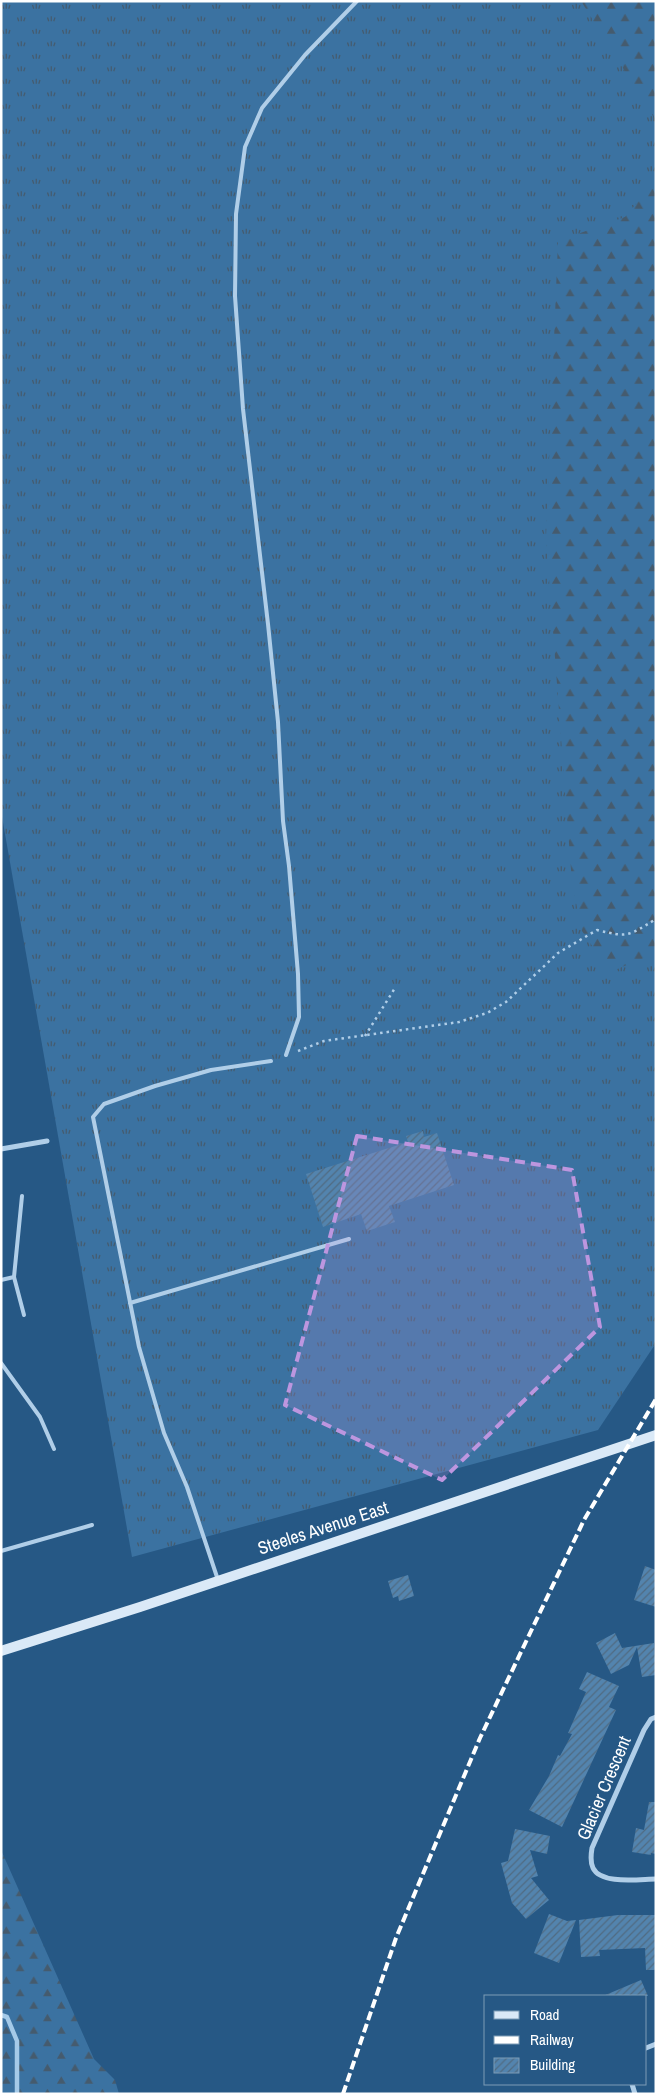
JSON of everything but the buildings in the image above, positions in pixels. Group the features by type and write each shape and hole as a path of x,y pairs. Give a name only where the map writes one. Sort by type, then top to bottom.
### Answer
{"main road":[{"name":"Steeles Avenue East","path":"1,1651 656,1435"}],"street":[{"path":"1,1149 47,1141"},
{"name":"Glacier Crescent","path":"656,1716 651,1719 644,1730 592,1848 591,1858 593,1868 599,1875 614,1880 656,1879"}],"lane":[{"path":"286,1056 299,1017 298,974 289,866 283,821 278,722 243,409 235,296 236,214 245,147 262,108 305,56 357,1"},
{"path":"218,1580 187,1487 164,1433 139,1347 93,1117 104,1104 155,1086 211,1070 271,1061"},
{"path":"22,1196 14,1278 24,1315"},
{"path":"130,1303 349,1239"},
{"path":"1,1280 14,1278"},
{"path":"1,1363 40,1417 54,1449"},
{"path":"1,1552 92,1525"}],"path":[{"path":"286,1056 324,1040 459,1022 487,1013 506,1002 534,975 571,944 597,930 617,935 630,934 656,919"},
{"path":"365,1036 395,988"}],"highlighted area":[{"path":"357,1136 572,1170 600,1327 442,1480 285,1405"}],"green space":[{"path":"1,1 656,1 656,1343 598,1430 132,1557 1,811"},
{"path":"581,1 656,1 656,137 653,116"},
{"path":"656,180 656,953 610,972 582,931 572,883 546,538 558,241 625,217"},
{"path":"1,1850 94,2059 115,2080 119,2094 1,2094"}],"waterway":[{"path":"1,2015 7,2017 17,2041 17,2094"}],"railway":[{"path":"343,2094 396,1938 480,1738 584,1520 656,1399"}]}
